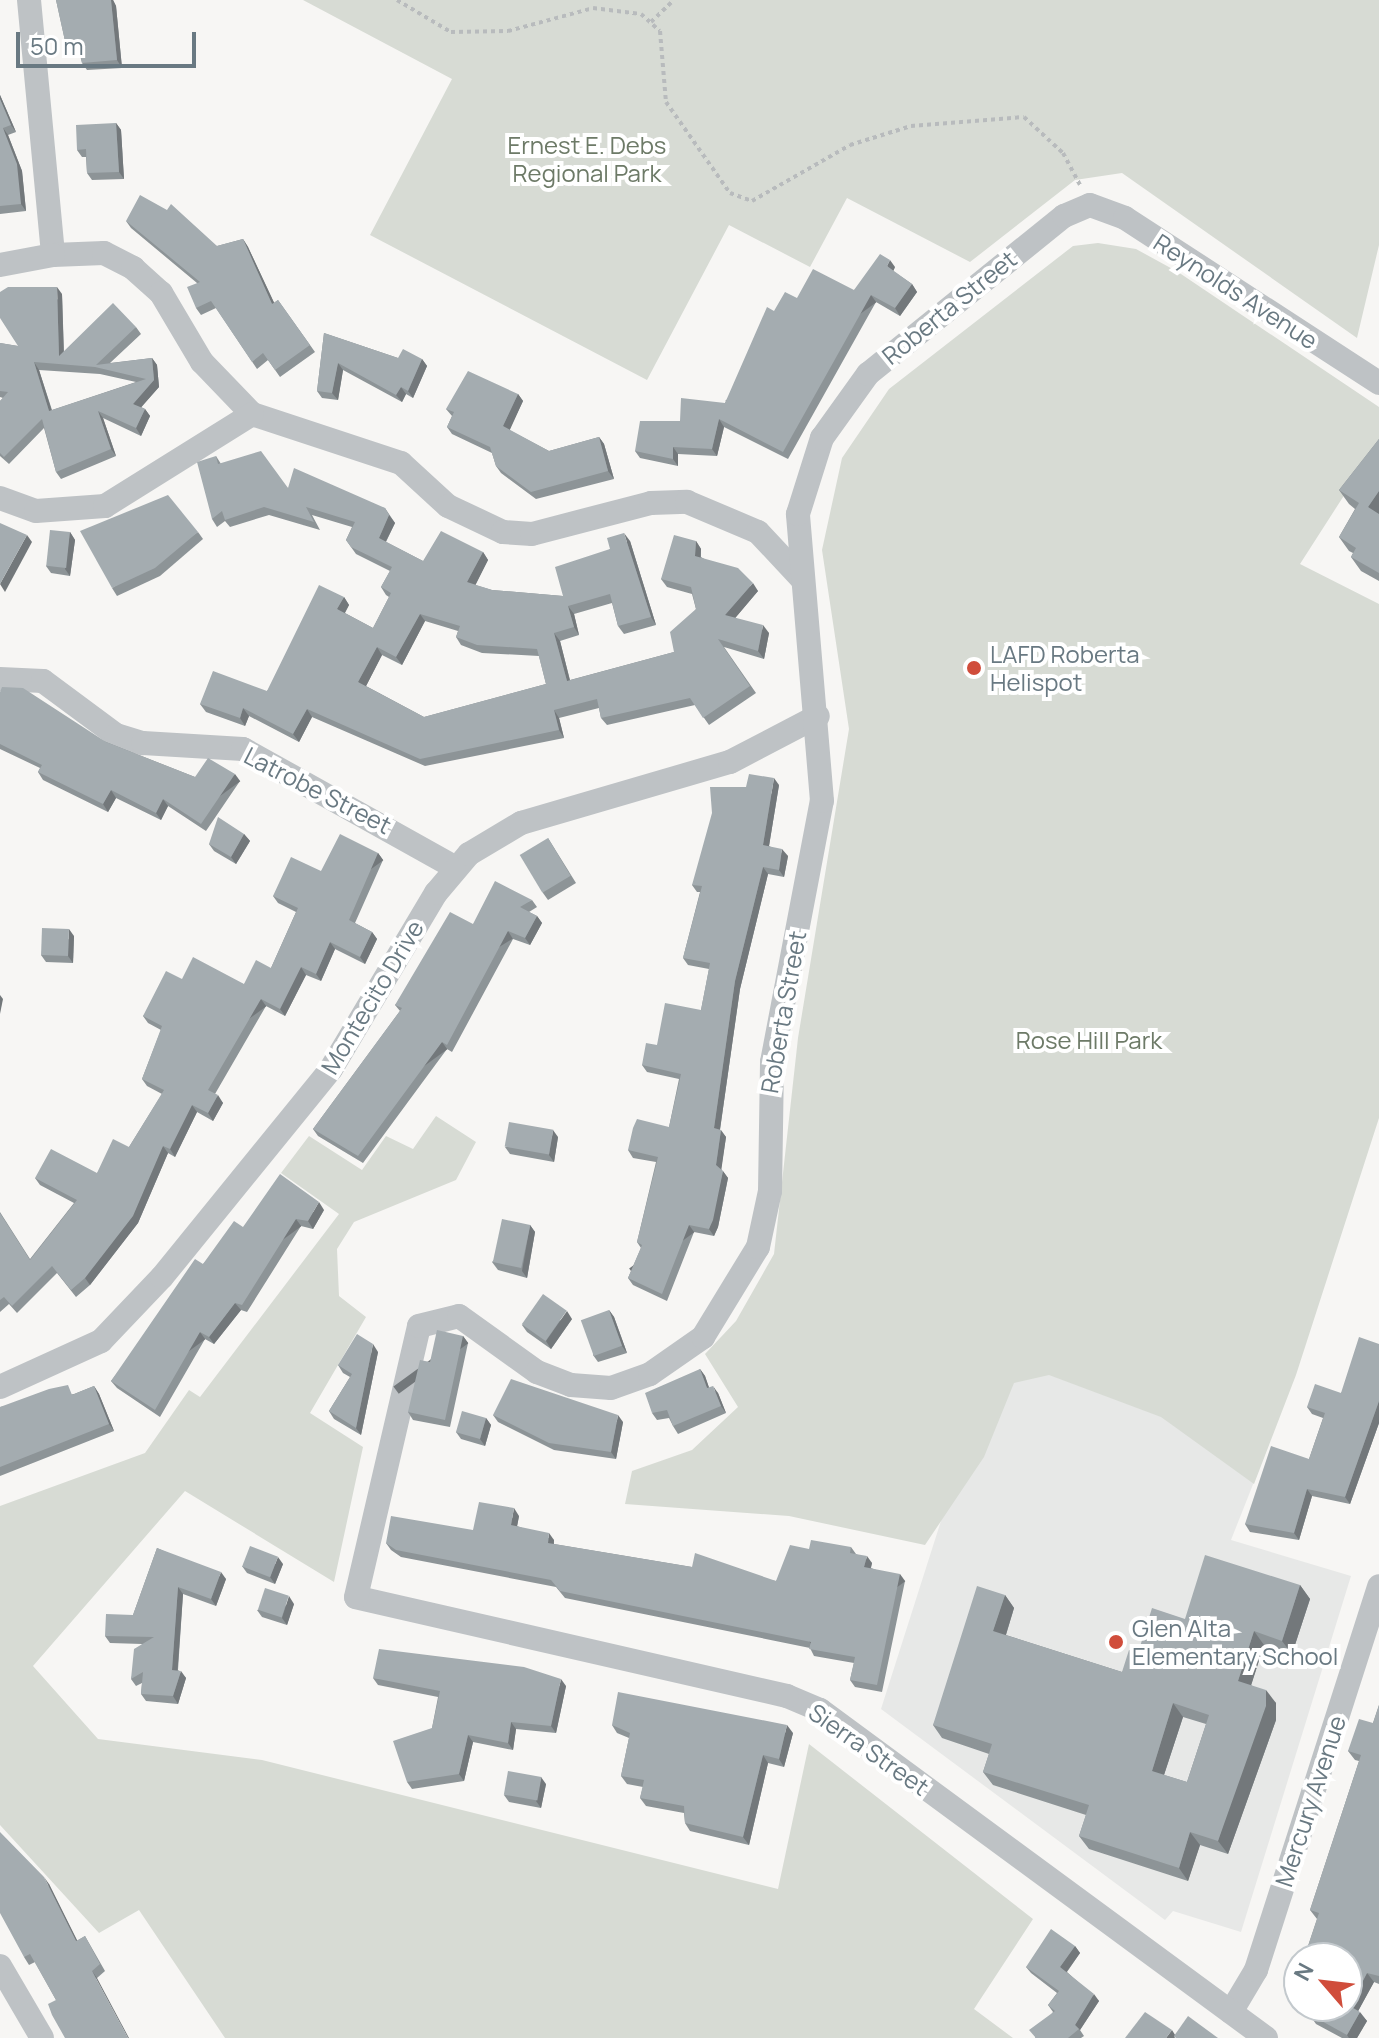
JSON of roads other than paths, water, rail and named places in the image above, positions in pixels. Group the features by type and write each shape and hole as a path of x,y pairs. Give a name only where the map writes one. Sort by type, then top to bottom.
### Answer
{"street":[{"path":"29,0 53,255"},
{"name":"Reynolds Avenue","path":"1090,205 1125,218 1377,376"},
{"name":"Roberta Street","path":"356,1597 419,1326 459,1316 537,1372 571,1385 611,1388 650,1374 703,1337 736,1294 758,1247 770,1191 772,1062 822,801 818,716 801,578 798,514 806,476 822,438 868,374 1064,216 1090,205"},
{"path":"0,265 53,255 104,253 133,268 161,293 202,362 252,414 401,463 448,506 503,532 532,534 651,503 687,502 758,532 801,578"},
{"path":"0,498 36,511 105,506 252,414"},
{"name":"Latrobe Street","path":"0,679 43,681 116,735 143,743 243,749 454,867"},
{"name":"Montecito Drive","path":"0,1387 101,1341 162,1277 331,1069 454,867 521,823 730,762 818,716"},
{"name":"Mercury Avenue","path":"1231,2012 1256,1970 1379,1586"},
{"name":"Sierra Street","path":"356,1597 787,1696 820,1710 1266,2038"},
{"path":"0,1966 42,2038"}],"place":[{"name":"LAFD Roberta Helispot","path":"974,668"},
{"name":"Glen Alta Elementary School","path":"1116,1642"}],"park label":[{"name":"Ernest E. Debs Regional Park","path":"587,159"},
{"name":"Rose Hill Park","path":"1089,1040"}]}
